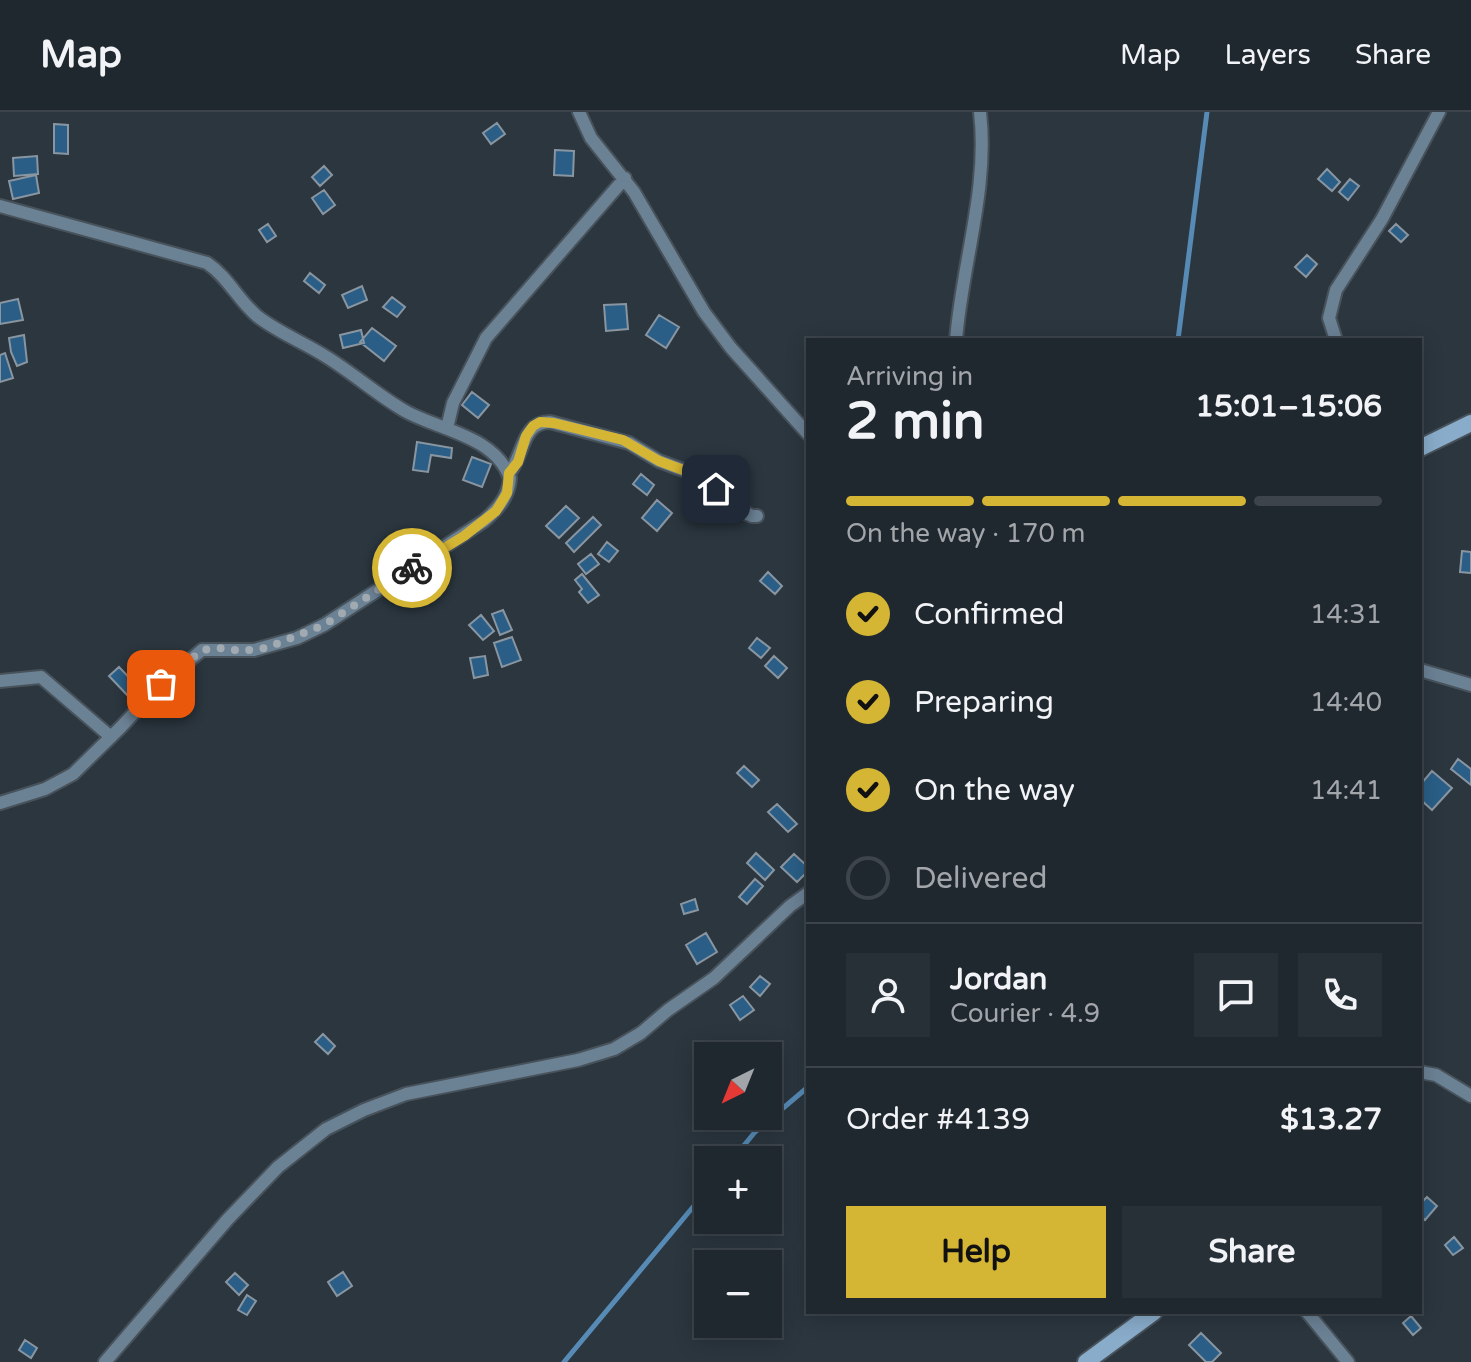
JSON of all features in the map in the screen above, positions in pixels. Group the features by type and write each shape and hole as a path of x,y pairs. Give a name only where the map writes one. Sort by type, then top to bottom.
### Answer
{"street":[{"path":"579,112 591,138 625,178 704,312 731,348 806,432"},
{"path":"956,338 959,302 976,214 981,162 980,112"},
{"path":"1335,338 1329,318 1336,290 1382,219 1439,112"},
{"path":"447,428 453,403 486,338 625,178"},
{"path":"0,206 207,263 264,321 326,356 403,410 484,447 499,459 509,473"},
{"path":"0,803 59,784 111,737 161,684 202,650 254,650 297,638 324,625 464,536 496,511 507,493 509,473 518,462 531,429 540,422 629,443 659,461 702,477 733,507 757,516"},
{"path":"1422,447 1471,423"},
{"path":"1422,671 1471,685"},
{"path":"0,681 41,677 111,737"},
{"path":"105,1362 228,1219 278,1167 326,1129 406,1094 578,1060 614,1049 641,1033 714,978 806,894"},
{"path":"1422,1072 1436,1075 1471,1096"},
{"path":"1086,1362 1151,1314"},
{"path":"1309,1314 1348,1362"}],"building":[{"path":"497,123 505,134 491,144 483,133"},
{"path":"54,124 68,125 68,154 54,153"},
{"path":"555,150 574,151 573,176 554,175"},
{"path":"37,156 38,174 14,176 13,158"},
{"path":"324,166 332,175 320,186 312,177"},
{"path":"1327,169 1340,182 1332,191 1318,179"},
{"path":"36,175 39,193 13,199 9,181"},
{"path":"1350,179 1359,186 1348,200 1339,192"},
{"path":"324,190 335,205 323,214 312,198"},
{"path":"268,224 276,236 267,242 259,230"},
{"path":"1396,224 1408,235 1401,242 1389,231"},
{"path":"1307,255 1317,264 1306,277 1295,267"},
{"path":"310,273 325,285 319,293 304,281"},
{"path":"362,286 367,300 348,308 342,295"},
{"path":"392,297 405,307 397,317 383,307"},
{"path":"18,299 23,320 0,324 0,303"},
{"path":"626,304 628,329 606,331 604,305"},
{"path":"659,315 679,327 666,348 646,335"},
{"path":"372,328 396,346 384,361 360,342"},
{"path":"361,330 364,343 343,348 340,335"},
{"path":"24,335 27,362 17,366 9,338"},
{"path":"5,353 13,378 0,382 0,355"},
{"path":"472,392 489,405 478,418 462,405"},
{"path":"417,442 452,448 451,458 431,455 428,472 413,470"},
{"path":"472,457 491,464 482,487 463,480"},
{"path":"641,474 654,485 647,495 633,484"},
{"path":"657,500 672,513 657,531 642,518"},
{"path":"566,506 579,518 559,538 546,526"},
{"path":"593,517 601,525 574,552 566,543"},
{"path":"607,542 618,551 609,562 598,554"},
{"path":"1462,551 1471,552 1471,573 1460,572"},
{"path":"591,554 599,564 586,574 578,564"},
{"path":"768,572 782,586 775,594 760,581"},
{"path":"582,574 599,595 588,603 579,592 582,589 575,580"},
{"path":"503,610 512,630 500,635 492,614"},
{"path":"481,615 494,631 483,640 469,625"},
{"path":"512,637 521,660 502,667 494,643"},
{"path":"757,638 770,648 761,658 749,648"},
{"path":"485,656 488,675 474,678 470,658"},
{"path":"774,656 787,668 778,678 765,666"},
{"path":"119,667 140,689 130,698 109,676"},
{"path":"171,689 180,697 171,708 161,700"},
{"path":"1458,759 1471,769 1471,785 1451,769"},
{"path":"744,766 759,780 752,787 737,773"},
{"path":"1432,771 1452,788 1432,810 1422,801 1422,783"},
{"path":"777,804 797,824 788,832 768,812"},
{"path":"756,853 774,870 765,880 747,863"},
{"path":"794,854 806,865 806,873 797,882 781,867"},
{"path":"755,879 763,886 747,904 739,897"},
{"path":"695,899 698,910 684,914 681,904"},
{"path":"706,933 717,952 697,964 686,945"},
{"path":"760,976 770,984 760,996 750,987"},
{"path":"743,996 754,1010 740,1020 730,1005"},
{"path":"323,1034 335,1046 328,1054 315,1042"},
{"path":"1427,1197 1437,1206 1425,1220 1422,1218 1422,1202"},
{"path":"1454,1237 1463,1248 1453,1255 1445,1245"},
{"path":"343,1272 352,1286 337,1296 328,1282"},
{"path":"235,1273 248,1285 239,1295 226,1282"},
{"path":"247,1295 256,1301 247,1315 238,1310"},
{"path":"1411,1316 1421,1328 1413,1335 1403,1323"},
{"path":"1201,1333 1221,1353 1212,1362 1206,1362 1189,1345"},
{"path":"25,1340 37,1348 31,1358 19,1350"}],"waterway":[{"path":"1178,338 1207,112"},
{"path":"744,1146 755,1132 806,1089"},
{"path":"564,1362 694,1206"}],"way so far":[{"path":"161,684 202,650 254,650 297,638 324,625 412,568"}],"route":[{"path":"412,568 464,536 496,511 507,493 509,473 518,462 526,436 540,422 623,440 659,461 702,477 716,489"}]}
